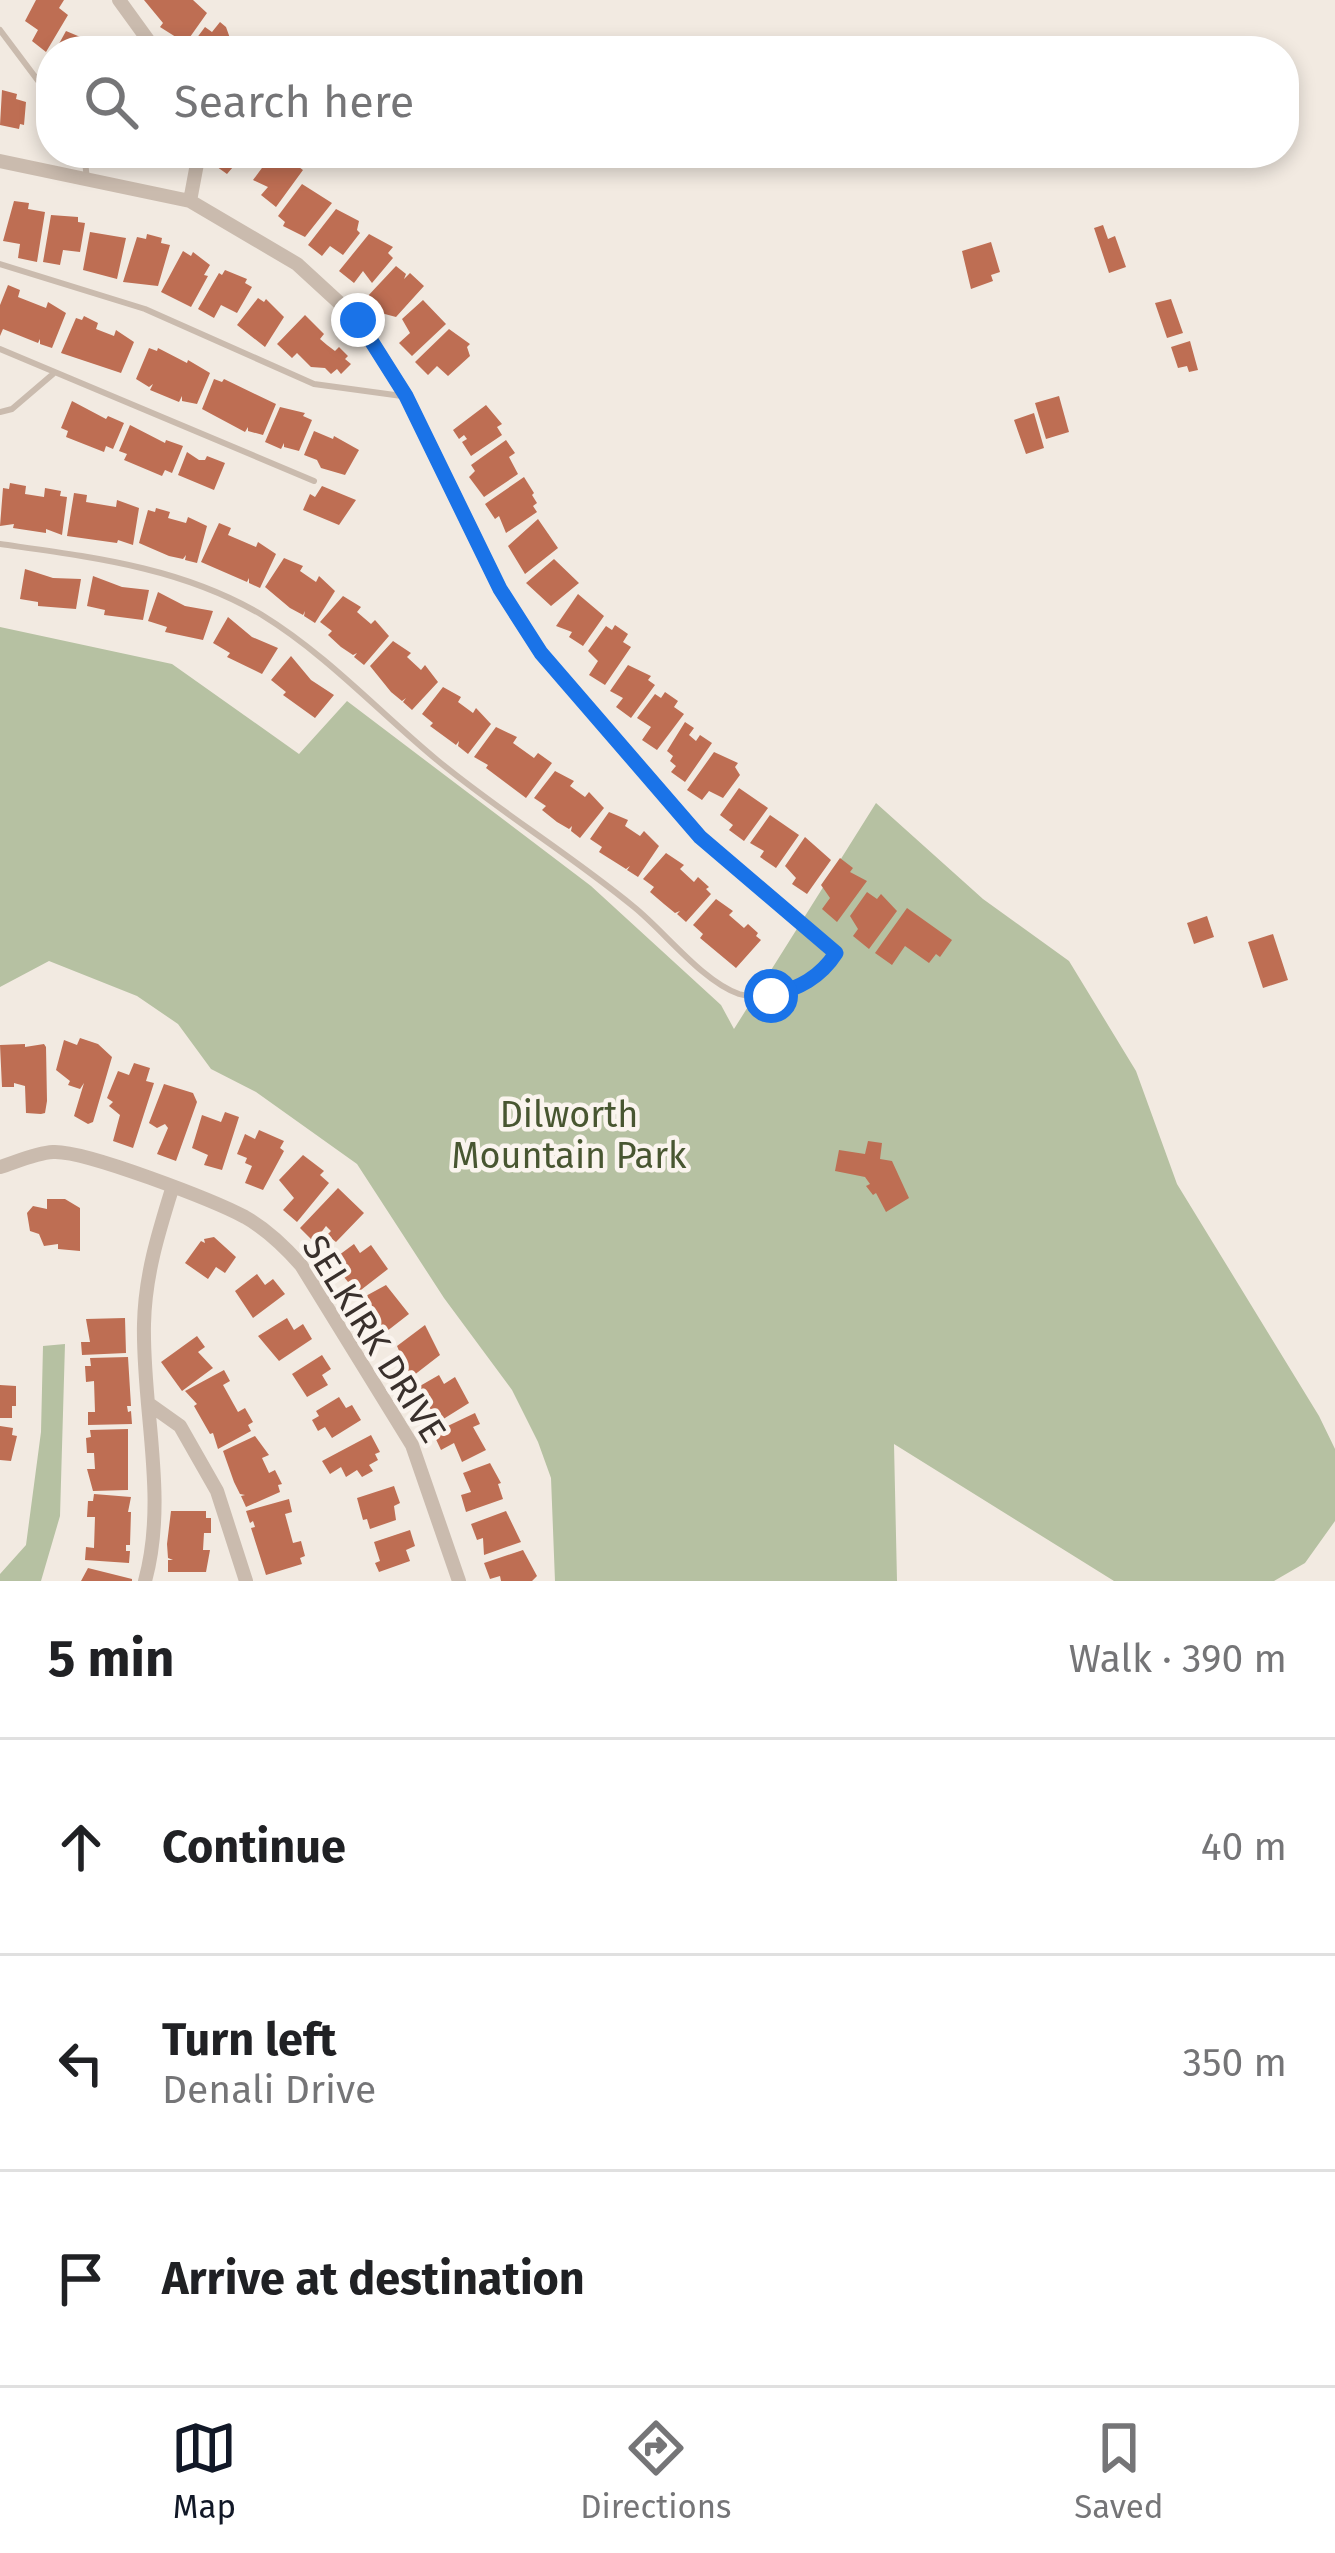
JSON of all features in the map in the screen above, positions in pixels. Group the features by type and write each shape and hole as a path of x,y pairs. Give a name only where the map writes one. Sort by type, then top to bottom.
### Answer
{"street":[{"path":"119,0 145,36"},
{"path":"0,161 190,202 297,264 358,320 406,396 490,569 541,653 700,837 836,953"},
{"path":"190,202 196,168"},
{"name":"SELKIRK DRIVE","path":"0,1167 55,1151 125,1169 208,1199 249,1219 280,1242 301,1265 412,1445 459,1581"},
{"path":"145,1581 153,1490 144,1328 147,1273 172,1189"},
{"path":"149,1404 180,1426 218,1492 246,1581"}],"lane":[{"path":"0,30 36,78"},
{"path":"86,168 87,179"},
{"path":"0,264 145,309 314,384 406,396"},
{"path":"0,349 314,482"},
{"path":"0,412 12,409 53,374"},
{"path":"0,544 124,562 195,582 258,613 312,648 437,760 635,908 700,968 739,994 771,996 797,989 825,970 836,953"}],"green space":[{"name":"Dilworth Mountain Park","path":"0,627 172,664 299,754 347,701 591,886 721,1005 734,1029 876,803 983,899 1069,961 1136,1071 1177,1184 1335,1449 1335,1521 1305,1563 1274,1581 1114,1581 894,1444 897,1581 555,1581 551,1478 538,1442 512,1390 444,1298 357,1164 256,1092 211,1069 178,1024 137,996 49,961 0,987"},
{"path":"65,1344 60,1516 41,1581 0,1581 0,1574 26,1545 41,1432 43,1346"}],"building":[{"path":"36,0 64,0 59,8 68,15 56,36 36,36 36,44 32,41 38,30 25,21"},
{"path":"144,0 193,0 207,13 191,36 174,36 160,27 163,23"},
{"path":"220,22 229,36 198,36 205,27 212,32"},
{"path":"2,90 26,102 24,125 19,129 0,125"},
{"path":"262,168 303,170 276,207 261,195 268,187 253,180"},
{"path":"302,184 332,203 305,237 283,226 278,216"},
{"path":"14,201 45,212 37,262 18,258 20,244 3,241"},
{"path":"336,209 359,221 360,233 343,255 330,246 322,256 308,245"},
{"path":"51,215 78,217 78,222 85,223 80,252 63,250 60,265 43,262"},
{"path":"1103,225 1108,239 1115,236 1126,267 1109,273 1094,228"},
{"path":"90,232 126,238 117,279 83,270"},
{"path":"147,234 170,245 158,286 123,282 137,237 146,239"},
{"path":"369,234 393,247 388,253 393,258 372,283 363,271 354,283 339,271"},
{"path":"991,242 1000,272 991,275 993,281 971,289 962,251"},
{"path":"183,251 191,256 193,252 210,265 191,307 161,292"},
{"path":"396,266 406,274 404,279 410,273 424,286 396,317 381,313 366,298"},
{"path":"225,270 247,279 245,283 252,287 237,313 221,305 214,318 198,309"},
{"path":"8,285 20,290 18,297 46,308 48,302 66,313 52,348 40,344 40,339 38,343 3,329 0,336 0,305"},
{"path":"258,298 266,299 284,317 265,347 237,325"},
{"path":"1171,299 1183,333 1167,338 1155,303"},
{"path":"423,300 446,324 412,356 399,343 410,333 402,319"},
{"path":"305,315 324,334 320,339 348,356 345,359 351,364 341,374 337,369 331,374 325,368 311,367 297,353 292,358 277,344"},
{"path":"84,316 98,323 96,329 114,336 116,330 134,342 121,373 61,353 76,318"},
{"path":"449,329 470,344 470,356 448,376 437,366 428,375 415,362"},
{"path":"1190,341 1198,370 1189,372 1187,366 1178,368 1171,347"},
{"path":"149,348 188,360 210,373 197,404 182,401 182,396 179,402 150,390 153,384 149,387 136,379"},
{"path":"214,379 224,379 276,404 263,435 248,427 245,432 202,409"},
{"path":"1059,396 1069,432 1046,439 1035,403"},
{"path":"72,401 124,423 113,449 106,446 104,452 66,437 68,431 61,428"},
{"path":"486,405 502,424 497,427 502,435 471,456 462,442 467,439 464,435 459,439 453,430"},
{"path":"280,407 305,413 312,420 299,451 284,443 281,449 265,442"},
{"path":"1034,413 1044,448 1026,454 1014,420"},
{"path":"130,425 165,443 183,446 172,473 165,470 162,476 124,460 127,454 119,451"},
{"path":"314,431 359,450 345,475 321,468 317,460 304,455"},
{"path":"506,440 515,453 509,457 518,474 484,497 469,477 475,471 471,465"},
{"path":"187,452 199,460 207,456 225,463 214,490 178,475"},
{"path":"524,477 534,493 537,512 506,533 499,516 495,519 485,504"},
{"path":"10,483 26,486 25,494 44,497 45,488 67,497 62,535 46,529 46,533 13,528 14,524 0,526 3,488 9,489"},
{"path":"322,486 356,500 339,525 303,510 310,494 315,497"},
{"path":"74,493 87,495 86,502 116,507 117,500 139,508 133,545 67,536"},
{"path":"156,508 170,512 168,518 186,523 188,517 207,526 197,563 185,560 186,555 183,559 169,556 139,543 148,510 155,512"},
{"path":"538,519 558,548 525,574 508,546"},
{"path":"219,523 231,528 228,535 256,547 258,542 276,554 260,588 249,583 249,578 247,582 201,562"},
{"path":"284,558 303,566 300,571 316,582 319,576 335,591 315,623 304,616 305,611 303,615 290,608 265,587"},
{"path":"554,559 579,583 551,606 526,583"},
{"path":"25,569 53,578 81,579 76,609 38,606 38,602 20,599"},
{"path":"93,576 122,587 149,590 143,620 104,615 105,610 87,606"},
{"path":"158,592 185,606 213,611 203,640 165,632 167,627 148,621"},
{"path":"578,594 604,616 583,646 569,637 572,632 556,626"},
{"path":"343,596 389,636 364,665 354,657 357,653 353,655 328,635 332,631 320,622"},
{"path":"228,617 252,637 278,648 262,674 227,657 230,653 213,643"},
{"path":"615,625 628,634 623,642 631,647 605,685 589,675 598,661 588,651 606,626 612,630"},
{"path":"393,641 411,653 407,657 421,670 425,665 438,682 412,710 403,702 406,698 402,701 391,692 370,666"},
{"path":"291,656 311,680 334,695 315,718 271,680"},
{"path":"628,665 651,676 648,680 655,685 631,718 616,707 623,698 610,691"},
{"path":"443,687 491,724 468,754 458,746 459,741 456,745 422,714"},
{"path":"665,692 678,701 674,707 684,714 657,750 642,740 651,727 637,718 655,694 661,698"},
{"path":"685,722 694,728 689,735 696,741 700,735 712,743 685,782 671,772 676,766 667,751"},
{"path":"496,727 517,737 513,743 534,758 538,753 552,763 526,798 474,757"},
{"path":"714,752 738,763 735,767 740,775 723,798 709,791 702,800 687,790"},
{"path":"555,771 574,781 570,786 585,797 589,792 604,808 580,838 571,831 572,826 569,829 542,810 546,806 534,798"},
{"path":"739,788 768,808 744,841 720,815"},
{"path":"609,812 628,820 625,826 640,836 644,831 659,846 638,877 627,870 630,866 626,869 599,852 602,847 590,839"},
{"path":"770,815 799,835 776,868 760,857 764,851 750,843"},
{"path":"805,837 831,860 807,894 792,884 796,878 785,866"},
{"path":"666,853 684,865 680,869 694,882 698,877 709,887 711,894 686,922 677,914 680,911 675,913 650,892 654,887 643,879"},
{"path":"840,858 853,868 850,872 867,881 837,922 822,909 830,898 821,885"},
{"path":"867,892 877,899 881,894 897,911 869,949 853,936 858,929 850,916"},
{"path":"716,899 761,940 736,968 700,938 703,934 693,925"},
{"path":"907,908 952,940 929,963 905,946 892,965 875,953"},
{"path":"1207,916 1214,937 1194,944 1187,923"},
{"path":"1273,934 1288,980 1263,988 1248,942"},
{"path":"80,1038 98,1044 112,1057 93,1122 88,1124 74,1116 84,1083 80,1089 68,1085 70,1081 56,1070 64,1040 77,1045"},
{"path":"0,1045 46,1047 45,1113 26,1113 25,1086 2,1087"},
{"path":"134,1063 150,1068 146,1081 154,1083 133,1148 113,1141 120,1115 107,1098 118,1071 129,1075"},
{"path":"164,1084 193,1093 197,1102 176,1161 157,1154 168,1128 149,1123"},
{"path":"225,1112 239,1117 222,1170 204,1165 208,1155 192,1148 202,1115 221,1122"},
{"path":"259,1130 284,1141 280,1148 284,1151 263,1190 245,1183 252,1166 237,1154 245,1134 255,1139"},
{"path":"868,1141 882,1143 880,1159 892,1161 909,1198 886,1212 876,1193 866,1186 870,1184 865,1177 835,1171 839,1150 865,1154"},
{"path":"303,1155 324,1171 320,1175 329,1183 297,1222 283,1210 294,1198 279,1180"},
{"path":"338,1188 364,1213 336,1242 327,1235 331,1231 326,1226 314,1242 300,1228"},
{"path":"47,1199 65,1199 80,1208 80,1251 58,1249 58,1244 44,1246 39,1234 30,1231 27,1213 33,1206 47,1209"},
{"path":"214,1237 236,1257 225,1273 216,1267 208,1279 185,1263 201,1241"},
{"path":"354,1244 360,1253 371,1245 388,1269 357,1293 331,1261"},
{"path":"257,1274 265,1285 273,1279 285,1294 253,1318 235,1291"},
{"path":"386,1285 409,1314 382,1335 370,1320 374,1308 364,1297"},
{"path":"125,1318 126,1353 82,1355 81,1342 90,1342 86,1319"},
{"path":"287,1318 294,1330 303,1324 312,1339 279,1361 258,1336"},
{"path":"425,1325 440,1355 409,1379 398,1364 403,1360 397,1346"},
{"path":"197,1336 205,1347 198,1352 213,1368 182,1391 161,1362"},
{"path":"322,1355 331,1369 322,1375 328,1385 307,1397 292,1374"},
{"path":"128,1357 131,1406 127,1406 132,1424 88,1425 88,1412 95,1412 94,1381 86,1382 85,1366 91,1366 90,1358"},
{"path":"224,1370 230,1381 223,1385 238,1412 245,1408 253,1422 248,1425 251,1431 218,1449 197,1404 185,1391"},
{"path":"439,1375 444,1384 455,1377 469,1403 437,1423 428,1404 413,1390"},
{"path":"0,1385 16,1386 12,1418 0,1418"},
{"path":"339,1397 346,1408 352,1405 361,1420 332,1438 325,1427 318,1431 312,1420 319,1416 316,1411"},
{"path":"475,1413 480,1424 473,1427 486,1450 462,1462 454,1443 441,1450 433,1433"},
{"path":"0,1426 13,1428 12,1435 17,1436 11,1461 0,1460"},
{"path":"128,1429 128,1490 93,1491 87,1469 95,1469 94,1453 87,1453 90,1430"},
{"path":"371,1435 380,1452 375,1454 378,1460 369,1465 373,1471 362,1477 357,1470 346,1477 341,1467 330,1474 322,1461"},
{"path":"255,1436 269,1455 262,1458 269,1473 275,1470 282,1484 278,1485 280,1492 246,1507 241,1496 245,1495 234,1482 223,1451"},
{"path":"490,1463 503,1499 466,1512 461,1495 471,1492 463,1473"},
{"path":"394,1486 400,1503 394,1506 396,1520 370,1529 357,1498"},
{"path":"94,1494 131,1497 129,1563 85,1560 86,1547 94,1548 95,1517 87,1517 88,1501 93,1501"},
{"path":"289,1499 292,1512 285,1514 293,1543 301,1541 305,1556 300,1558 302,1564 266,1575 251,1528 255,1527 246,1511"},
{"path":"171,1511 206,1511 206,1518 211,1518 211,1533 204,1533 203,1550 210,1550 206,1572 168,1572 168,1560 173,1560 168,1558 167,1544"},
{"path":"506,1511 521,1542 484,1555 483,1538 477,1540 471,1524"},
{"path":"410,1530 415,1546 406,1550 410,1561 379,1572 374,1542"},
{"path":"523,1550 537,1576 532,1581 490,1579 484,1563"},
{"path":"88,1568 132,1579 132,1581 81,1581"}],"route":[{"path":"358,320 406,396 500,589 541,653 700,837 836,953 825,970 797,989 771,996"}]}
